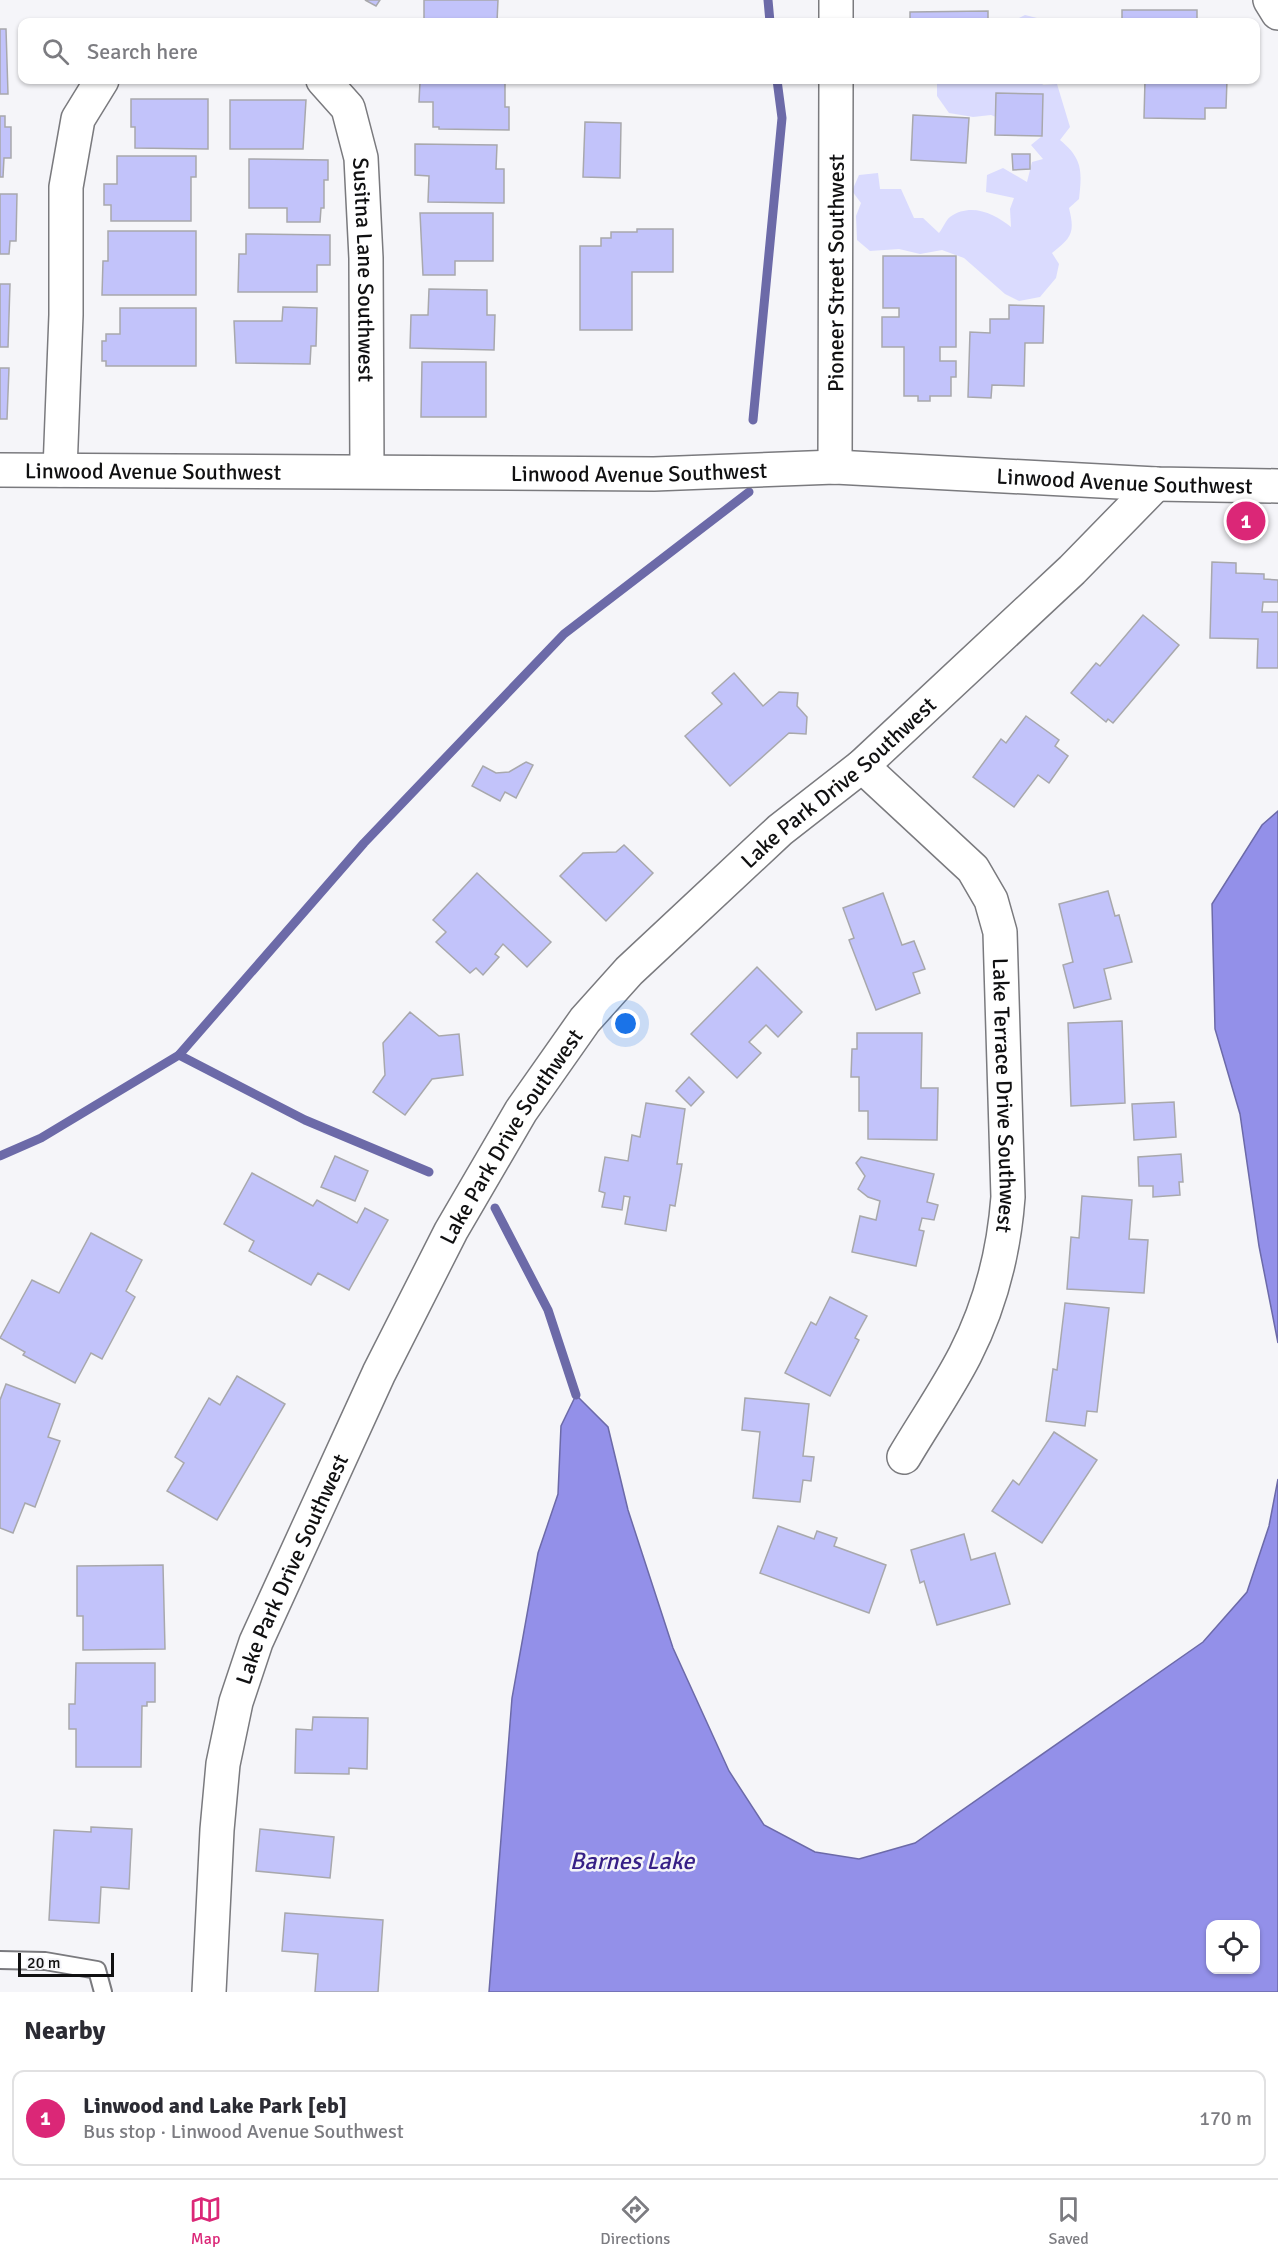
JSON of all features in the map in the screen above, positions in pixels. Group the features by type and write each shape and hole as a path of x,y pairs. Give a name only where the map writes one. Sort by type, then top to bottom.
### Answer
{"street":[{"path":"836,0 836,18"},
{"path":"1270,0 1278,13"},
{"path":"60,470 66,315 66,187 78,119 100,84"},
{"name":"Susitna Lane Southwest","path":"327,84 348,108 361,158 366,258 367,470"},
{"name":"Pioneer Street Southwest","path":"835,467 836,84"},
{"name":"Linwood Avenue Southwest","path":"0,470 367,470 654,474 835,467 1156,484 1278,486"},
{"name":"Lake Park Drive Southwest","path":"208,1992 223,1764 236,1702 278,1592 379,1374 451,1231 521,1111 585,1020 629,971 780,830 862,766 1072,570 1156,484"},
{"name":"Lake Terrace Drive Southwest","path":"862,766 973,869 991,900 1000,932 1008,1197 1005,1234 990,1293 966,1354 904,1457"}],"lane":[{"path":"0,1960 45,1961 97,1970 103,1992"}],"shaded area":[{"path":"1025,15 1037,18 1019,18"},
{"path":"937,84 1057,84 1070,127 1060,140 1077,160 1080,189 1079,199 1069,208 1072,223 1070,234 1064,243 1052,253 1059,264 1056,278 1040,297 1019,301 1005,294 964,258 942,250 920,254 899,249 870,251 857,240 856,216 861,203 852,191 859,175 878,173 880,189 901,189 914,218 923,218 939,233 950,217 966,210 990,214 1011,227 1010,209 1014,198 986,192 987,175 1003,168 1027,182 1032,162 1043,159 1031,145 1042,136 991,115 973,117 949,113 937,96"}],"water":[{"path":"1278,811 1278,1343 1259,1246 1240,1114 1215,1029 1212,904 1262,825"},
{"name":"Barnes Lake","path":"576,1395 608,1427 628,1510 673,1648 729,1771 764,1825 815,1852 859,1859 915,1843 1203,1642 1247,1592 1269,1526 1278,1479 1278,1992 489,1992 512,1698 538,1553 558,1494 561,1426"}],"building":[{"path":"365,0 380,0 376,6"},
{"path":"424,0 498,0 497,18 424,18"},
{"path":"1122,10 1197,10 1197,18 1122,18"},
{"path":"988,11 988,18 910,18 910,12"},
{"path":"0,29 6,29 8,94 0,94"},
{"path":"420,84 505,84 505,107 509,107 509,130 439,129 439,127 433,127 433,102 419,102"},
{"path":"1145,84 1227,84 1226,108 1205,108 1205,119 1144,118"},
{"path":"996,93 1043,94 1042,136 995,135"},
{"path":"131,99 208,99 208,149 135,148 135,127 131,127"},
{"path":"230,100 306,100 303,149 230,149"},
{"path":"913,115 969,118 966,163 911,160"},
{"path":"0,116 5,116 5,127 11,127 11,158 4,158 3,177 0,177"},
{"path":"585,122 621,123 620,178 583,177"},
{"path":"415,144 497,145 496,169 504,169 504,203 428,202 429,176 415,175"},
{"path":"1012,154 1030,154 1030,169 1013,170"},
{"path":"117,156 196,156 196,177 191,177 191,221 111,221 111,205 104,205 104,184 117,184"},
{"path":"249,159 328,160 328,180 324,180 324,208 321,208 320,222 287,222 287,208 249,208"},
{"path":"0,194 17,194 16,241 10,241 9,254 0,254"},
{"path":"420,213 493,213 493,261 455,261 455,275 423,275"},
{"path":"637,229 673,229 673,272 632,272 632,330 580,330 580,246 601,246 601,238 611,238 611,232 637,232"},
{"path":"108,231 196,231 196,295 102,295 103,261 108,261"},
{"path":"246,234 330,235 330,265 317,265 317,292 238,292 239,254 246,254"},
{"path":"883,256 956,256 956,347 940,347 940,361 956,361 956,377 951,377 951,396 930,396 930,401 918,401 918,396 904,396 904,347 882,347 882,317 899,317 899,308 883,308"},
{"path":"0,284 10,284 8,347 0,347"},
{"path":"429,289 487,290 487,315 495,315 494,350 410,348 411,315 428,315"},
{"path":"1009,305 1044,306 1043,343 1025,343 1024,386 992,385 991,398 968,397 970,332 990,333 990,319 1009,319"},
{"path":"283,307 317,308 316,346 311,346 310,364 236,363 234,321 282,321"},
{"path":"120,308 196,308 196,366 106,366 106,361 102,361 102,341 106,341 106,334 120,334"},
{"path":"422,362 486,362 486,417 421,417"},
{"path":"0,368 9,368 7,419 0,419"},
{"path":"1212,562 1236,563 1236,573 1264,574 1264,579 1278,580 1278,602 1263,602 1262,612 1278,612 1278,668 1257,668 1258,639 1210,638"},
{"path":"1143,615 1179,645 1113,723 1108,719 1106,722 1071,693 1096,663 1100,666"},
{"path":"734,673 763,706 779,692 798,693 797,706 807,717 806,734 789,733 730,786 685,736 722,704 712,693"},
{"path":"1026,716 1059,740 1055,746 1068,756 1049,783 1038,775 1014,807 973,777 1001,739 1006,743"},
{"path":"526,762 533,765 516,798 505,792 500,801 472,786 483,766 496,773 509,772"},
{"path":"624,845 653,873 606,921 560,876 583,853 616,852"},
{"path":"477,873 551,942 527,967 503,944 495,954 499,957 483,975 476,968 470,973 436,942 446,932 433,920"},
{"path":"1108,891 1115,916 1119,915 1132,962 1104,969 1111,999 1074,1008 1063,965 1073,962 1059,904"},
{"path":"883,893 902,945 914,941 925,969 913,973 920,993 876,1010 849,940 854,938 843,908"},
{"path":"757,967 802,1012 778,1037 766,1025 749,1042 761,1053 737,1078 691,1034"},
{"path":"410,1012 439,1036 459,1034 463,1075 432,1079 405,1115 373,1092 385,1075 383,1043"},
{"path":"1122,1021 1125,1103 1071,1106 1068,1023"},
{"path":"857,1033 922,1033 921,1088 938,1088 937,1140 868,1139 868,1111 859,1111 859,1077 851,1077 852,1049 857,1049"},
{"path":"689,1077 704,1092 691,1106 676,1091"},
{"path":"1174,1102 1176,1137 1134,1140 1132,1104"},
{"path":"646,1103 685,1109 677,1164 682,1164 675,1206 670,1205 666,1231 625,1224 630,1197 624,1196 622,1210 602,1207 605,1193 599,1191 605,1157 628,1161 632,1135 640,1137"},
{"path":"1181,1154 1183,1182 1179,1182 1180,1195 1153,1197 1153,1186 1139,1186 1138,1157"},
{"path":"335,1156 368,1171 355,1201 321,1187"},
{"path":"861,1157 934,1174 927,1202 938,1205 934,1220 922,1218 919,1230 924,1231 916,1266 852,1252 860,1216 876,1220 880,1201 868,1197 858,1189 865,1176 856,1163"},
{"path":"252,1173 313,1206 317,1200 357,1223 365,1208 388,1220 349,1290 318,1273 311,1285 249,1251 254,1241 224,1224"},
{"path":"1082,1196 1132,1200 1129,1239 1148,1240 1144,1293 1067,1289 1071,1237 1079,1238"},
{"path":"91,1233 142,1260 126,1291 135,1297 102,1359 91,1353 75,1383 23,1355 25,1352 0,1338 32,1280 59,1293"},
{"path":"830,1297 867,1316 855,1338 859,1340 830,1396 785,1373 811,1322 816,1325"},
{"path":"1065,1303 1109,1308 1097,1412 1087,1411 1085,1426 1046,1421 1053,1369 1057,1370"},
{"path":"237,1376 285,1404 217,1520 167,1491 184,1463 175,1457 209,1398 220,1405"},
{"path":"6,1384 60,1404 48,1437 60,1441 35,1507 25,1503 13,1533 0,1528 0,1400"},
{"path":"745,1398 809,1404 803,1456 814,1457 811,1481 803,1480 800,1502 753,1498 760,1432 742,1430"},
{"path":"1054,1432 1097,1460 1042,1543 992,1511 1013,1480 1019,1485"},
{"path":"778,1526 814,1539 817,1531 837,1538 834,1546 886,1565 869,1613 760,1573"},
{"path":"964,1534 971,1560 995,1553 1010,1604 937,1625 924,1581 920,1583 911,1550"},
{"path":"163,1565 165,1649 83,1650 83,1616 77,1616 77,1566"},
{"path":"76,1663 155,1663 155,1702 147,1702 147,1706 142,1706 141,1767 76,1767 76,1729 69,1729 69,1704 75,1704"},
{"path":"313,1717 368,1718 367,1769 349,1768 349,1774 295,1773 296,1729 312,1730"},
{"path":"91,1827 132,1829 129,1889 101,1887 99,1923 49,1920 54,1830 91,1832"},
{"path":"260,1829 334,1837 330,1878 256,1871"},
{"path":"285,1913 383,1920 378,1992 315,1992 318,1954 282,1951"}],"waterway":[{"path":"768,0 770,18"},
{"path":"753,420 782,118 778,84"},
{"path":"0,1156 41,1138 179,1055 364,843 564,634 749,492"},
{"path":"179,1055 305,1120 429,1172"},
{"path":"495,1208 548,1310 576,1395"}],"place":[{"name":"Linwood and Lake Park [eb]","path":"1246,521"}]}
